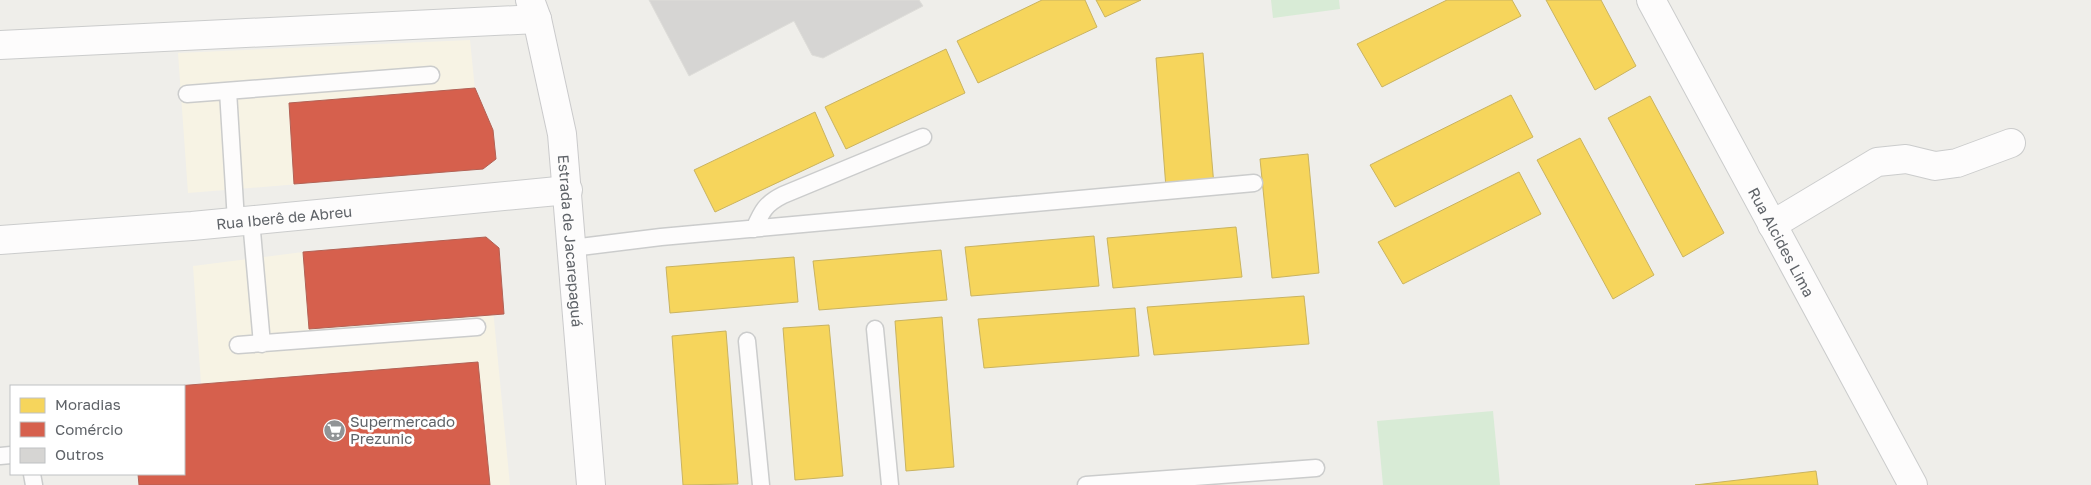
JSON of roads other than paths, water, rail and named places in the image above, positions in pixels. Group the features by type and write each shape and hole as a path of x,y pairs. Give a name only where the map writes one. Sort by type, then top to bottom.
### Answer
{"street":[{"name":"Rua Alcides Lima","path":"1651,0 1913,485"},
{"path":"0,45 534,10"},
{"name":"Estrada de Jacarepaguá","path":"534,10 562,134 591,485"},
{"path":"1772,225 1877,162 1906,159 1935,166 1957,162 2011,143"},
{"name":"Rua Iberê de Abreu","path":"0,240 244,221 568,190"}],"lane":[{"path":"187,94 431,75"},
{"path":"228,91 262,344"},
{"path":"754,229 762,212 770,202 783,194 923,137"},
{"path":"572,248 754,229 1254,183"},
{"path":"238,346 477,327"},
{"path":"875,329 890,485"},
{"path":"747,341 761,485"},
{"path":"1086,485 1316,468"}],"place":[{"name":"Supermercado Prezunic","path":"334,430"}]}
